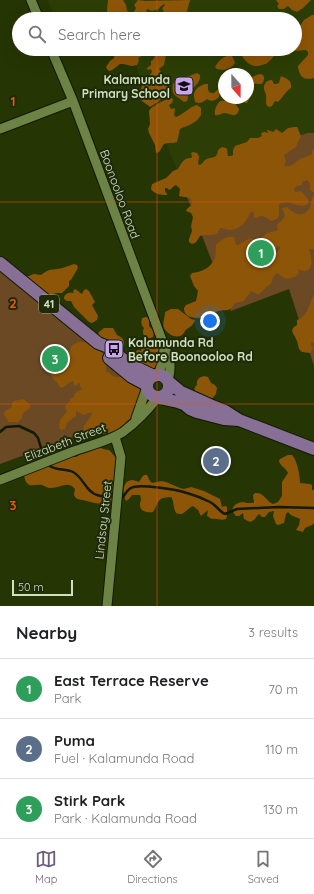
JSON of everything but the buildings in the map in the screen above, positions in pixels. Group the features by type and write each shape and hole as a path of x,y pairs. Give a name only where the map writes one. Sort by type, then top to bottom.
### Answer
{"main road":[{"name":"41","path":"0,263 98,343 103,352 117,366 132,377 157,381 210,405 225,410 238,420 314,449"},
{"name":"41","path":"157,381 149,393 154,397 184,404 197,412 224,419 238,420"},
{"path":"157,381 170,386 166,395 158,398"}],"street":[{"path":"31,0 36,12"},
{"name":"Boonooloo Road","path":"54,56 73,101 164,348 162,364 157,381"},
{"path":"0,129 73,101"},
{"path":"135,421 141,406 157,381"},
{"name":"Elizabeth Street","path":"0,480 114,437 135,421 158,398"},
{"name":"Lindsay Street","path":"107,606 121,457 114,437"}],"shaded area":[{"name":"Kalamunda Primary School","path":"48,0 314,0 314,133 307,133 181,181 132,56 302,56 302,12 114,12 113,9 106,12 52,12"},
{"path":"108,0 123,0 127,11 129,12 107,12"},
{"path":"138,0 190,0 187,12 164,12 162,8 165,5 164,4 159,9 152,11 147,9 146,12 134,12 136,8 134,5"},
{"path":"276,0 311,0 297,12 288,6 284,9 279,9 277,6 279,4"},
{"path":"314,15 314,78 310,79 302,77 299,73 298,66 308,55 306,50 302,50 302,23 304,20"},
{"path":"114,56 141,56 138,58 139,60 137,65 132,66 120,64 109,71 106,67"},
{"path":"155,56 166,56 164,65 159,69 167,80 168,89 167,93 161,99 150,107 142,101 139,94 142,86 152,72 151,69 148,70 147,68 151,65 151,61"},
{"path":"227,56 232,56 235,63 229,68 217,69 215,67 221,59"},
{"path":"242,56 274,56 267,63 259,66 250,65"},
{"path":"197,73 200,75 198,83 187,91 188,98 187,101 184,102 173,93 173,84 176,81"},
{"path":"260,74 263,75 263,82 260,84 254,84 254,76"},
{"path":"281,76 290,81 291,88 278,102 275,101 270,107 267,106 264,85 270,80 272,80 274,84 279,83"},
{"path":"208,84 208,90 210,92 214,93 218,90 218,98 213,101 207,99 199,103 195,102 194,93 199,87"},
{"path":"169,98 172,98 173,100 169,105 171,109 175,108 174,115 176,117 191,107 197,105 201,108 201,115 194,122 180,129 177,142 164,144 159,152 156,153 155,145 148,129 150,124 149,111 151,108"},
{"path":"218,104 236,104 239,109 235,115 222,113 215,115 215,109"},
{"path":"297,127 301,136 296,147 284,155 286,161 284,166 290,166 300,159 311,155 314,149 314,193 310,190 310,184 307,180 302,182 302,185 294,188 295,192 301,191 308,199 308,204 300,206 287,202 279,204 279,217 275,220 271,221 262,216 256,218 254,217 253,211 246,221 237,228 230,230 220,228 217,234 200,236 194,244 192,244 189,242 189,239 192,231 191,226 193,217 191,213 186,211 192,205 191,199 179,196 180,189 176,185 169,190 165,188 167,195 158,194 151,189 152,184 166,178 173,171 178,169 185,160 191,158 191,153 193,152 197,153 199,157 198,164 200,165 205,160 215,157 218,150 222,147 227,149 228,156 231,156 233,155 235,146 247,142 250,138 258,138 262,136 261,134 263,132 268,133 267,130 273,132 276,129 282,133 288,128"},
{"path":"307,133 314,133 314,366 289,289 231,311 181,181"},
{"path":"313,196 314,249 309,249 311,266 308,270 303,271 298,269 299,273 295,277 286,279 277,273 275,274 271,284 261,293 257,294 251,291 244,301 235,303 229,310 219,311 208,317 202,318 188,316 184,312 186,305 196,301 198,291 190,276 192,273 199,272 211,264 215,258 216,245 218,243 224,238 229,237 234,237 236,244 238,245 250,238 253,239 253,258 261,268 279,250 280,247 279,246 264,257 257,254 257,246 261,238 267,233 278,230 277,225 285,215 282,208 287,207 293,212 299,214 305,213 310,207"},
{"path":"0,263 98,343 108,356 120,367 147,385 141,405 128,419 114,429 86,439 79,435 0,464"},
{"path":"74,264 77,265 78,268 69,281 69,286 62,293 51,295 46,294 26,277 34,274 41,275 49,270 64,268"},
{"path":"75,289 82,294 86,289 89,291 95,302 92,305 98,316 97,320 92,323 89,322 74,307 71,301 64,299 66,294 74,293 73,291"},
{"path":"314,294 314,343 311,342 313,349 310,353 302,352 299,349 292,330 297,325 297,320 304,316 308,310"},
{"path":"171,309 178,309 191,319 195,320 181,336 172,336 164,328 163,324 165,312"},
{"path":"142,318 149,318 149,326 154,335 151,338 146,338 143,333 144,328 141,323"},
{"path":"104,328 113,328 117,335 122,338 124,344 122,349 120,350 111,340 101,339 98,334"},
{"path":"149,341 158,343 167,362 166,368 156,375 133,365 133,357 135,353 138,350 141,351 144,345"},
{"path":"79,342 89,343 100,350 106,361 106,372 115,377 128,377 132,385 143,389 135,410 131,414 131,418 126,422 125,426 119,431 117,430 114,437 108,435 110,428 107,429 105,434 102,434 102,430 100,428 90,438 87,436 85,437 82,434 84,432 84,425 92,414 91,412 84,415 76,411 76,416 67,423 65,429 61,430 59,428 60,420 67,411 65,407 66,405 70,399 74,397 75,393 82,389 80,383 76,386 74,385 73,381 61,388 50,374 58,362 65,361 64,356 69,354 72,346"},
{"path":"204,376 208,377 211,383 217,388 216,394 208,403 194,393 197,380"},
{"path":"24,399 30,405 30,408 23,413 22,418 18,422 9,422 4,415 5,411 12,407 12,403 14,401"},
{"path":"95,447 109,450 120,463 124,472 124,479 120,486 117,498 113,502 102,504 78,499 74,495 75,489 70,485 50,488 40,485 29,485 26,482 24,476 25,474 43,467 51,467 52,462 69,456 76,457"},
{"path":"288,455 292,455 295,460 299,472 300,483 312,485 312,490 314,490 314,523 305,528 303,532 296,530 300,519 288,512 284,523 278,525 276,524 273,516 274,511 269,512 265,517 262,517 259,514 250,522 244,519 243,513 236,516 233,510 234,506 241,502 254,503 253,495 255,493 263,495 273,504 278,502 282,496 282,482 288,473 279,461"},
{"path":"144,475 147,475 152,483 162,481 184,489 191,487 204,491 220,499 222,507 227,507 226,519 212,519 207,516 208,510 201,516 198,510 193,506 181,514 176,513 171,497 161,499 153,512 143,511 140,507 140,495 132,495 126,501 124,488 126,483 129,481 132,480 139,482"}],"waterway":[{"path":"0,432 6,427 19,426 34,433 38,438 41,448"},
{"path":"50,466 73,472 90,491 97,495 113,497"},
{"path":"123,497 131,488 141,486 187,493 212,503 225,514 237,509 279,507 314,508"}],"place":[{"name":"Kalamunda Primary School","path":"184,86"},
{"name":"East Terrace Reserve","path":"261,253"},
{"name":"Kalamunda Rd Before Boonooloo Rd","path":"114,349"},
{"name":"Stirk Park","path":"55,359"},
{"name":"Puma","path":"216,461"}]}
